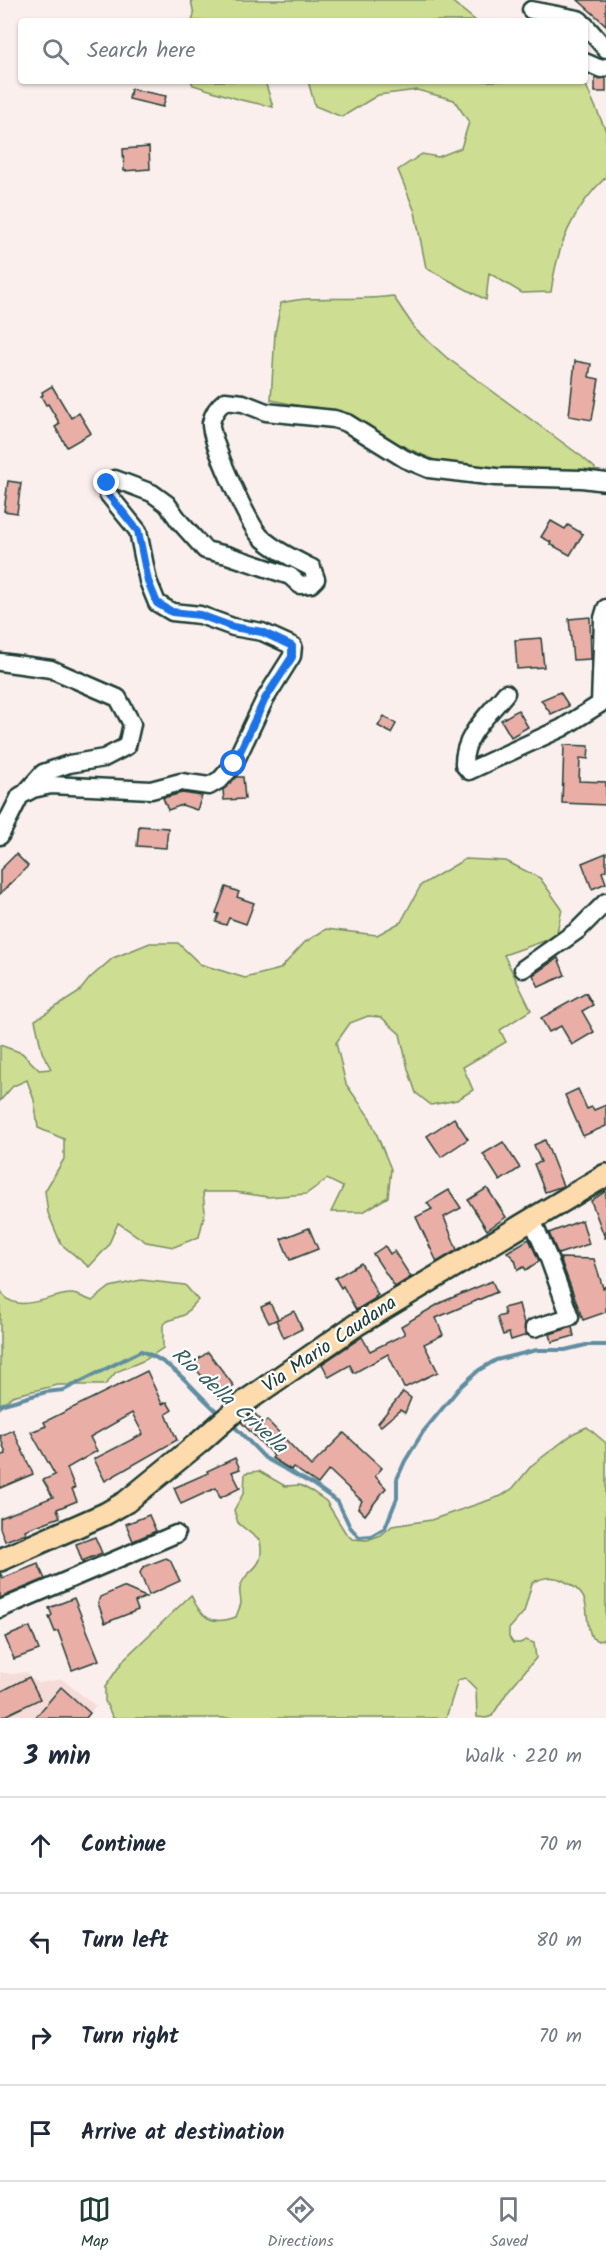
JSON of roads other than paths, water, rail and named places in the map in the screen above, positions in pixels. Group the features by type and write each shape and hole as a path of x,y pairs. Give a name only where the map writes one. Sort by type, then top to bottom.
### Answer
{"main road":[{"name":"Via Mario Caudana","path":"0,1560 105,1514 126,1502 246,1401 356,1325 606,1175"}],"street":[{"path":"531,10 555,12 576,18"},
{"path":"588,29 606,50"},
{"path":"588,63 601,69 606,67"},
{"path":"0,836 20,796 33,789 51,785 151,790 181,782 209,786 221,779 234,764 265,699 292,657 292,646 262,632 233,627 200,615 172,612 157,603 148,581 138,531 108,494 107,483 115,479 152,493 167,504 205,550 290,576 300,585 311,584 316,579 312,568 275,548 259,536 248,519 211,425 216,408 225,401 243,403 266,412 334,419 347,423 405,459 429,469 496,477 582,479 606,482"},
{"path":"506,693 470,736 464,754 464,765 470,771 603,708 603,618 606,608"},
{"path":"0,662 51,669 118,698 132,724 127,746 104,758 69,764 43,773 26,793"},
{"path":"523,969 578,930 606,902"},
{"path":"532,1220 570,1317 534,1328"},
{"path":"0,1609 176,1534"}],"waterway":[{"name":"Rio della Crivella","path":"231,1423 265,1458 314,1485 338,1502 350,1527 359,1537 371,1536 385,1528 397,1498 397,1479 423,1432 460,1387 479,1370 496,1360 537,1350 565,1350 586,1345 606,1345"},
{"name":"Rio della Crivella","path":"0,1405 46,1392 64,1390 141,1351 175,1370 221,1415"}]}
